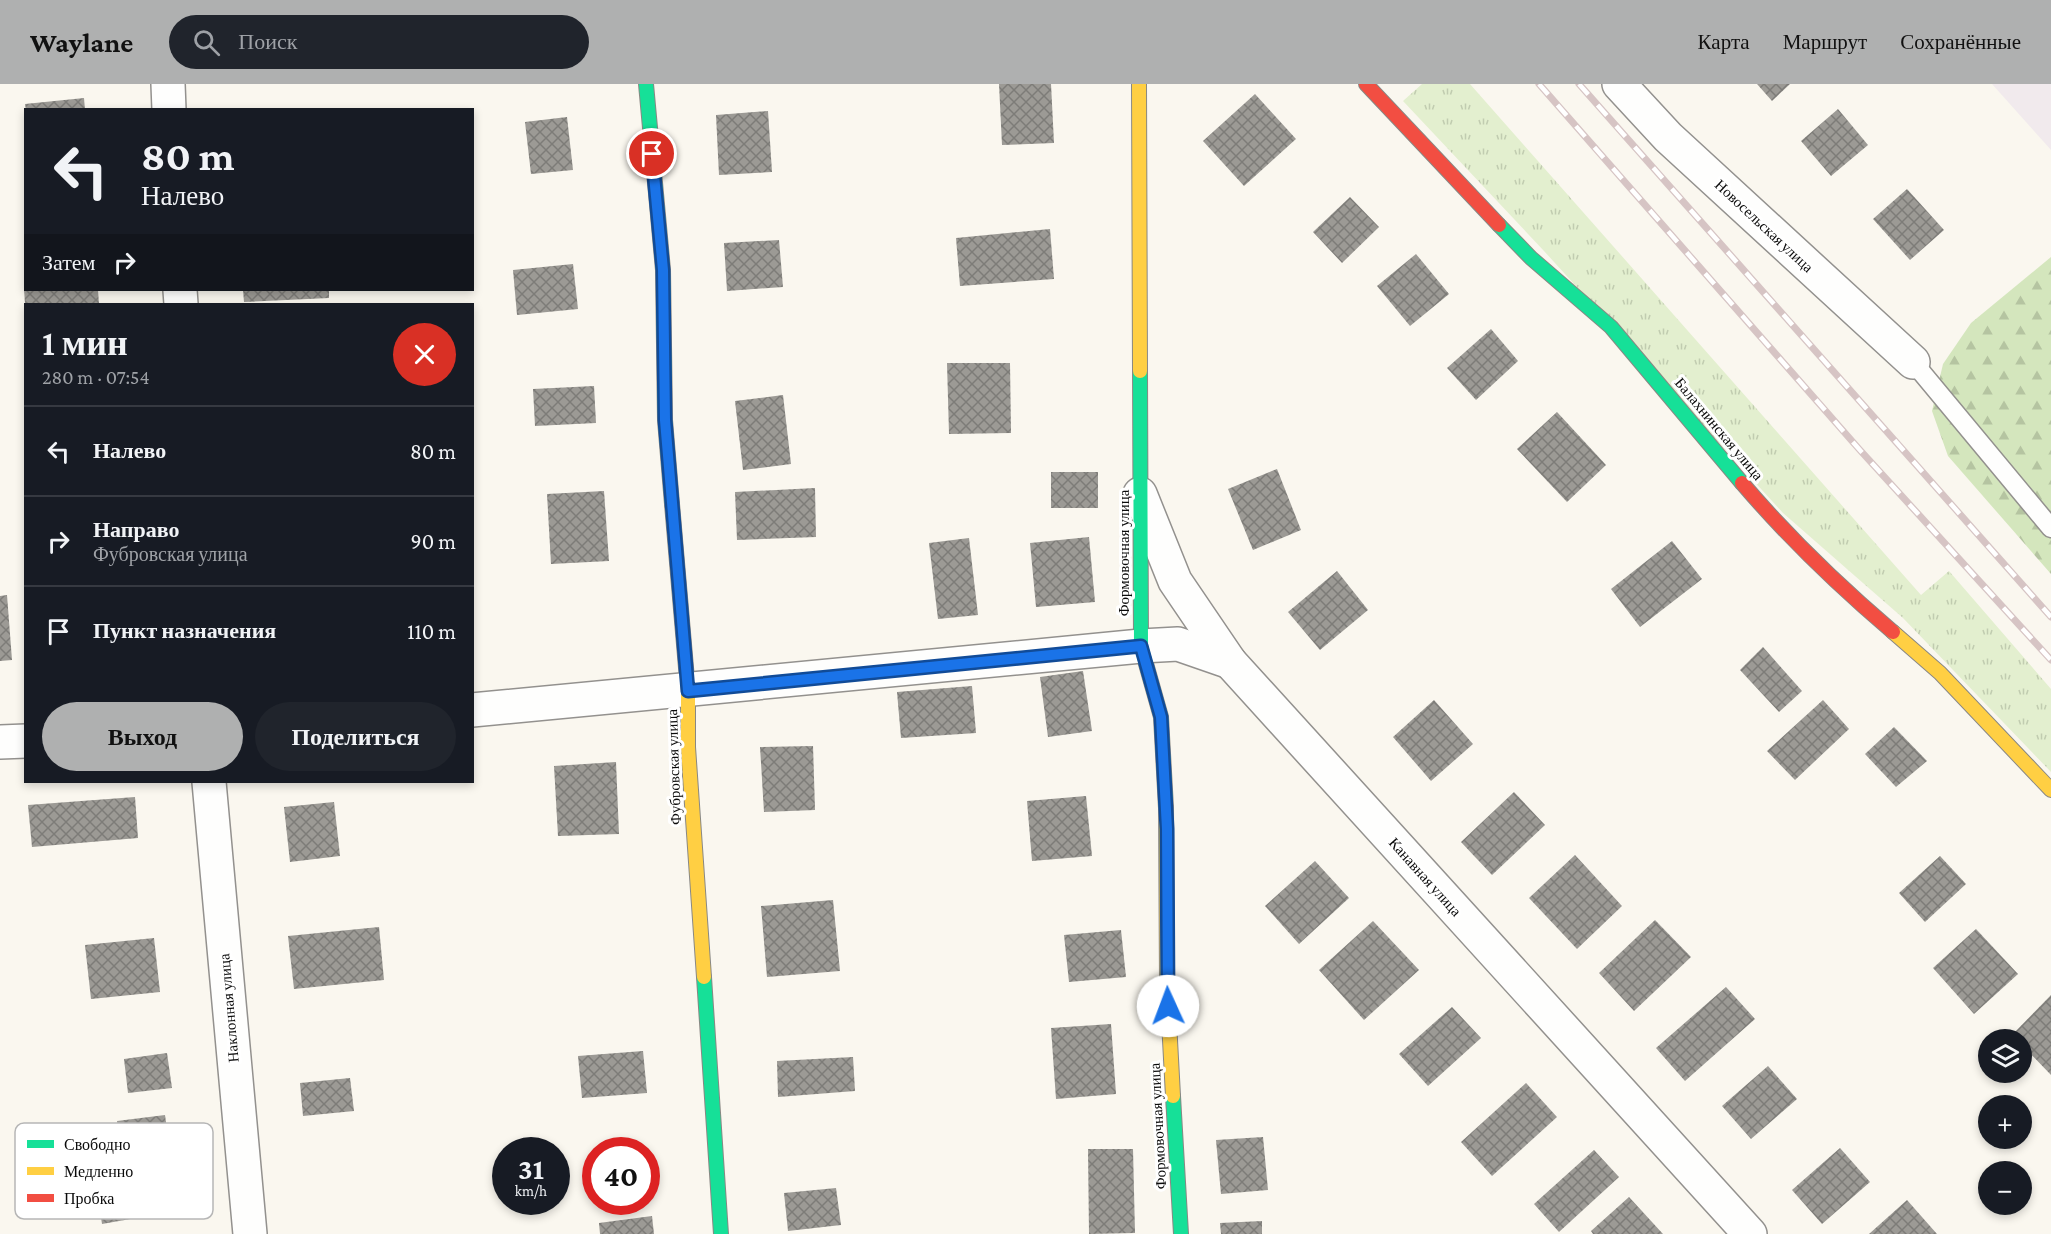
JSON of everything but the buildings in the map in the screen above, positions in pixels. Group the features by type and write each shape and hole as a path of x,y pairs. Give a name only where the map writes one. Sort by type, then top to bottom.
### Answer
{"street":[{"path":"168,84 169,108"},
{"name":"Фубровская улица","path":"646,84 663,270 665,420 688,691 688,747 721,1234"},
{"name":"Балахнинская улица","path":"1366,84 1531,258 1611,327 1773,519 1846,592 1940,674 2051,790"},
{"name":"Новосельская улица","path":"1619,84 1676,145 1913,362"},
{"name":"Формовочная улица","path":"1142,90 1141,646 1161,717 1167,829 1167,984 1181,1234"},
{"name":"Канавная улица","path":"1140,493 1175,581 1230,662 1750,1234"},
{"path":"474,710 1141,646 1178,644 1230,662"},
{"path":"0,742 24,741"},
{"name":"Наклонная улица","path":"209,783 250,1234"}],"lane":[{"path":"1913,362 2051,528"}],"shaded area":[{"path":"1992,84 2051,84 2051,150"}],"green space":[{"path":"1422,84 1470,84 1921,595 1949,571 2051,689 2051,772 1903,618 1783,513 1544,251 1403,101"},
{"path":"2051,257 2051,574 1948,456 1932,411 1943,364 1971,323"}],"railway":[{"path":"1539,84 1859,449 2051,660"},
{"path":"1579,84 2051,617"}],"traffic: fast":[{"path":"646,84 663,270 665,420 672,504"},
{"path":"1499,225 1531,258 1611,327 1742,483"},
{"path":"1140,371 1141,646 1161,717 1166,808"},
{"path":"704,977 721,1234"},
{"path":"1173,1096 1181,1234"}],"traffic: slow":[{"path":"1139,84 1140,371"},
{"path":"672,504 688,691 688,747 704,977"},
{"path":"1893,632 1940,673 2051,790"},
{"path":"1166,808 1167,984 1173,1096"}],"traffic: jam":[{"path":"1366,84 1499,225"},
{"path":"1742,483 1814,560 1893,632"}],"route":[{"path":"652,154 663,270 665,420 688,691 1141,646 1161,717 1167,829 1168,1006"}]}
